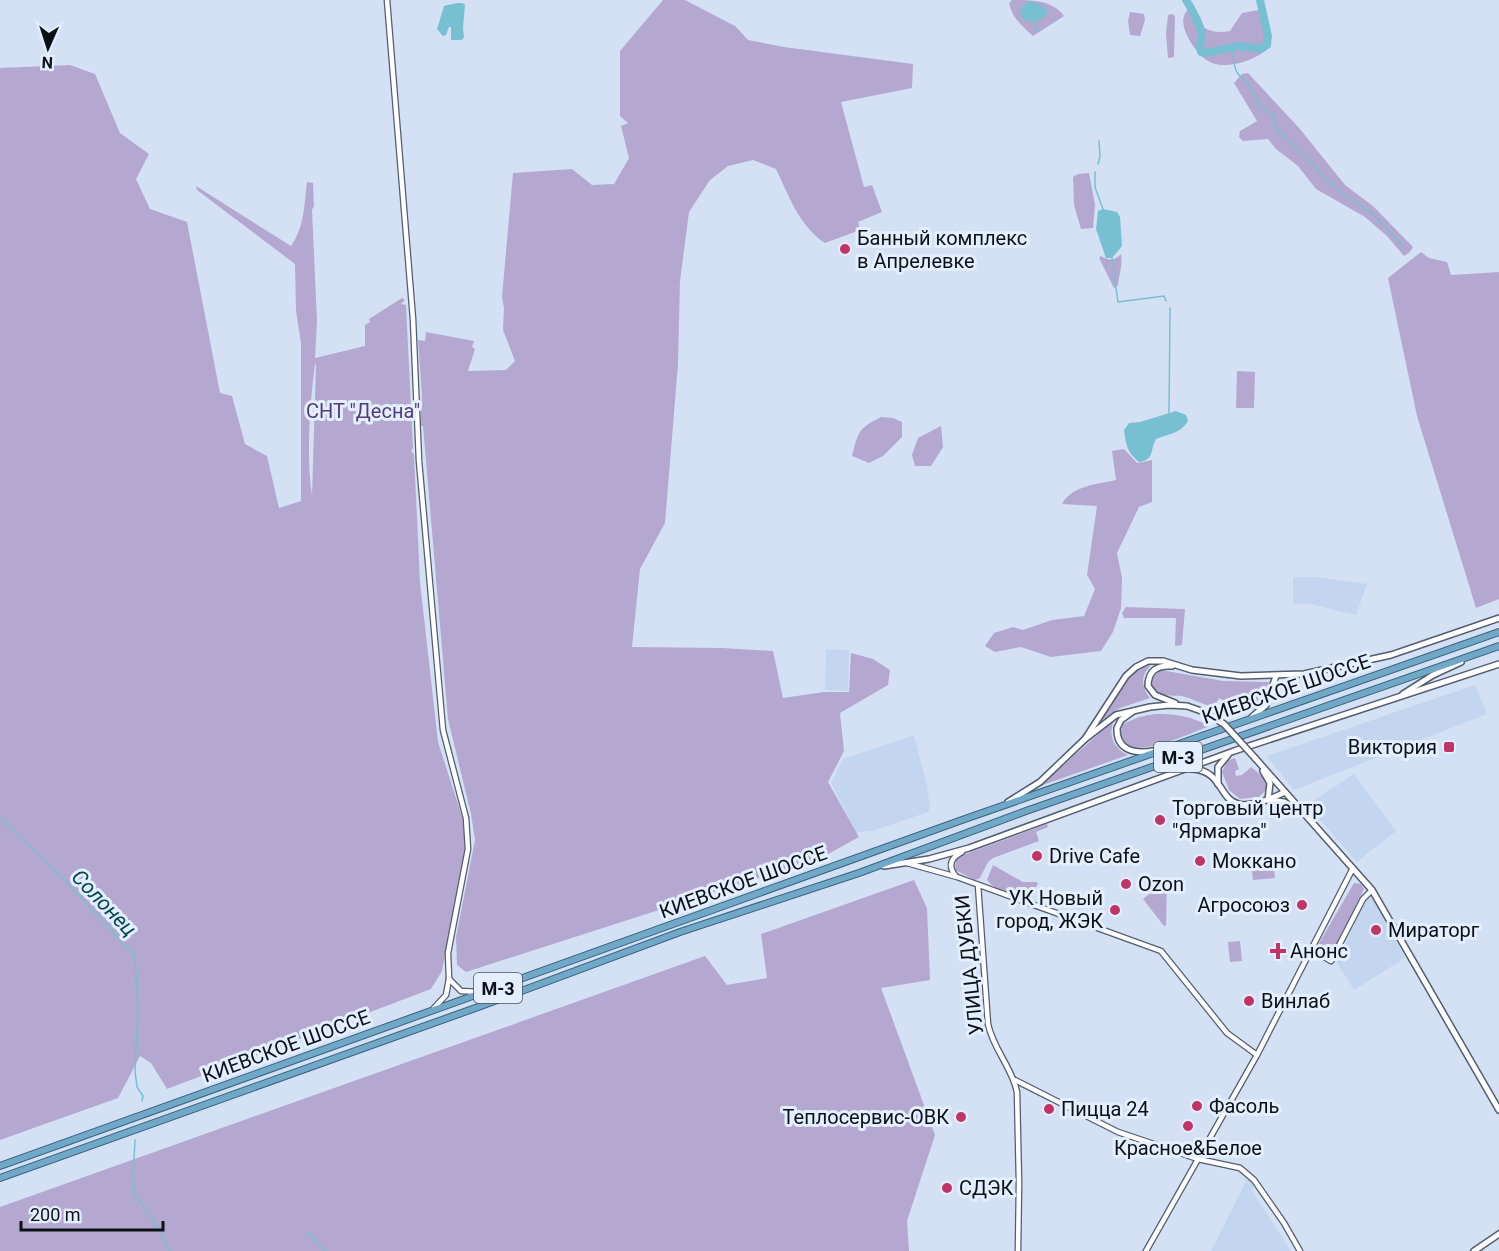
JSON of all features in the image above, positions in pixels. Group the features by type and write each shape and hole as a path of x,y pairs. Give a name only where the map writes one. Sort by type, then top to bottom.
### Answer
{"highway":[{"name":"КИЕВСКОЕ ШОССЕ","path":"0,1167 1166,748 1499,632"},
{"name":"КИЕВСКОЕ ШОССЕ","path":"0,1178 481,1006 680,932 859,873 1026,811 1499,646"}],"main road":[{"path":"1499,618 1428,644 1312,673 1276,676 1233,675 1179,667 1157,667 1150,674 1148,682 1149,688 1155,695 1204,712 1224,724 1372,890 1499,1110"},
{"path":"1394,699 1435,674 1475,654"},
{"path":"1085,739 1126,676 1133,669 1140,664 1153,661 1162,661 1179,667"},
{"path":"859,873 893,864 930,860 969,848 1234,751 1499,664"},
{"path":"1246,721 1266,705 1276,676"},
{"path":"996,809 1040,782 1085,739 1116,715 1155,706 1180,705"},
{"path":"1139,709 1120,722 1116,732 1119,743 1130,750 1139,752 1166,748"},
{"path":"1218,784 1219,765 1234,751"},
{"path":"1255,758 1270,783 1268,800"},
{"path":"1187,769 1204,771 1218,784 1227,797 1237,804 1252,806 1285,792"},
{"path":"1268,800 1288,803 1303,814"},
{"path":"1474,1251 1499,1234"}],"street":[{"path":"387,0 413,319 419,461 442,730 466,818 468,849 448,953 449,979 444,998 430,1012"},
{"path":"957,877 952,871 951,861 969,848"},
{"name":"УЛИЦА ДУБКИ","path":"907,863 978,885 988,1024 993,1042 1015,1080 1017,1092 1018,1251"},
{"path":"1146,1251 1257,1055 1353,868"},
{"path":"978,885 1161,951 1227,1033 1257,1055"},
{"path":"1311,949 1331,961 1363,899 1372,890"},
{"path":"449,979 461,991 485,993"},
{"path":"1015,1080 1118,1132 1198,1159 1240,1168 1254,1180 1300,1251"}],"shaded area":[{"path":"1293,577 1315,577 1367,584 1356,615 1310,604 1293,604"},
{"path":"826,649 849,650 848,691 825,690"},
{"path":"1475,685 1487,714 1294,790 1266,756"},
{"path":"914,735 927,786 930,807 928,812 872,831 856,832 831,783 843,759"},
{"path":"1354,774 1396,831 1357,862 1307,805"},
{"path":"1370,897 1374,899 1405,958 1354,990 1337,963 1361,909"},
{"path":"1247,1179 1253,1184 1253,1192 1291,1251 1211,1251"}],"green space":[{"path":"663,0 685,0 735,26 748,40 913,64 912,88 841,102 864,187 872,185 882,212 858,222 860,230 825,243 801,219 776,169 753,160 728,166 710,180 689,212 680,281 678,364 665,523 640,569 632,647 773,651 783,698 824,692 849,692 851,653 873,659 890,670 888,685 840,713 844,751 828,782 859,837 821,858 466,972 457,965 456,937 475,840 448,719 423,426 420,426 422,396 418,340 425,341 426,332 474,341 472,347 475,349 468,371 506,370 515,361 503,330 502,297 513,173 572,169 592,185 614,184 629,158 621,126 628,123 620,116 620,51"},
{"path":"1012,0 1048,4 1064,16 1033,36 1012,13 1009,3"},
{"path":"1189,8 1200,24 1215,32 1230,31 1242,13 1259,10 1266,36 1266,50 1254,58 1231,65 1210,62 1200,55 1184,28 1184,15"},
{"path":"1130,12 1144,14 1145,20 1140,36 1130,35 1128,21"},
{"path":"1168,15 1175,16 1174,57 1168,58 1166,34"},
{"name":"СНТ \"Десна\"","path":"70,65 95,74 120,133 149,154 136,179 150,209 187,222 220,393 232,396 245,444 267,456 279,508 301,501 301,343 296,311 295,264 197,190 196,186 291,246 301,223 307,182 313,183 317,321 315,358 365,346 365,325 370,322 369,319 402,298 405,300 401,304 406,305 413,448 411,451 414,454 420,582 438,742 463,820 465,849 442,971 431,989 167,1089 151,1063 140,1056 118,1098 0,1140 0,68","holes":["316,365 312,495 309,430"]},
{"path":"1248,73 1300,129 1345,185 1373,206 1413,247 1409,253 1404,256 1387,236 1365,217 1316,189 1298,166 1276,149 1268,139 1243,141 1239,137 1240,131 1257,121 1234,83 1242,74"},
{"path":"1089,173 1095,205 1093,228 1081,229 1074,205 1073,177"},
{"path":"1421,252 1429,258 1447,262 1451,275 1499,272 1499,599 1476,608 1417,416 1388,278"},
{"path":"1121,254 1118,285 1114,288 1099,258 1101,256 1111,259"},
{"path":"1237,371 1255,372 1254,408 1236,408"},
{"path":"881,417 893,418 902,422 902,437 883,456 869,463 852,456 860,431"},
{"path":"941,426 943,447 931,466 915,466 912,455 918,438"},
{"path":"1124,449 1137,463 1152,460 1152,502 1139,507 1117,553 1122,578 1121,608 1113,632 1101,651 1051,657 1021,647 995,652 985,646 994,633 1013,627 1023,630 1052,620 1084,616 1095,589 1087,575 1097,506 1062,504 1066,498 1078,490 1116,480 1112,451"},
{"path":"1126,607 1185,609 1182,645 1175,646 1176,618 1124,618 1122,613"},
{"path":"1153,663 1146,671 1143,680 1150,698 1120,708 1101,721 1128,679 1143,667"},
{"path":"1161,670 1223,681 1269,682 1264,699 1257,708 1230,718 1225,714 1224,701 1219,698 1214,708 1182,696 1158,693 1153,688 1152,681"},
{"path":"1155,714 1183,716 1210,726 1153,746 1131,747 1123,743 1120,734 1123,724 1139,717"},
{"path":"1114,720 1113,741 1128,755 1040,786"},
{"path":"1235,758 1239,769 1235,771 1236,776 1242,775 1251,767 1263,777 1266,790 1259,797 1240,799 1229,790 1222,772 1227,761"},
{"path":"1047,824 1048,827 1036,832 1039,841 993,858 988,862 980,878 975,880 955,870 956,859 963,855"},
{"path":"1261,860 1262,862 1273,861 1275,878 1253,880 1251,861"},
{"path":"993,865 1023,882 1038,883 1034,889 1022,894 998,889 987,880"},
{"path":"914,880 927,908 930,980 881,988 935,1135 907,1221 909,1251 0,1251 0,1207 705,956 727,985 767,978 761,934"},
{"path":"1165,882 1167,884 1166,925 1164,926 1143,899"},
{"path":"1354,883 1361,884 1364,889 1333,952 1328,955 1318,949 1318,945"},
{"path":"1240,941 1242,961 1230,962 1228,942"}],"water":[{"path":"1028,1 1039,4 1048,11 1041,20 1023,20 1020,10"},
{"path":"457,3 465,5 464,37 462,40 451,40 451,27 443,36 437,29 444,6"},
{"path":"1103,209 1117,212 1120,217 1122,246 1112,258 1106,258 1096,229 1098,211"},
{"path":"1176,411 1186,415 1188,421 1174,433 1156,439 1148,459 1139,462 1126,444 1124,430 1129,423"}],"waterway":[{"path":"1186,0 1200,28 1201,52 1206,53 1239,46 1261,49 1267,45 1268,36 1260,0"},
{"path":"1034,21 1037,31"},
{"path":"1231,48 1237,72 1248,84 1260,105 1275,115 1275,126 1282,136 1304,154 1341,192 1374,215 1404,247"},
{"path":"1098,164 1099,141"},
{"path":"1095,172 1095,187 1103,209"},
{"path":"1112,258 1118,302 1164,296 1166,301"},
{"path":"1169,413 1170,308"},
{"name":"Солонец","path":"0,818 61,876 135,956 138,1008 135,1071 137,1087 143,1096 142,1101"},
{"name":"Солонец","path":"135,1140 133,1178 135,1195 155,1223 170,1251"},
{"path":"307,1233 325,1251"}],"place":[{"name":"Банный комплекс в Апрелевке","path":"845,249"},
{"name":"Виктория","path":"1449,747"},
{"name":"Торговый центр \"Ярмарка\"","path":"1160,820"},
{"name":"Drive Cafe","path":"1037,856"},
{"name":"Моккано","path":"1200,861"},
{"name":"Ozon","path":"1126,884"},
{"name":"Агросоюз","path":"1302,905"},
{"name":"УК Новый город, ЖЭК","path":"1115,910"},
{"name":"Мираторг","path":"1376,930"},
{"name":"Анонс","path":"1278,951"},
{"name":"Винлаб","path":"1249,1001"},
{"name":"Фасоль","path":"1197,1106"},
{"name":"Пицца 24","path":"1049,1109"},
{"name":"Теплосервис-ОВК","path":"961,1117"},
{"name":"Красное&Белое","path":"1188,1126"},
{"name":"СДЭК","path":"947,1188"}]}
